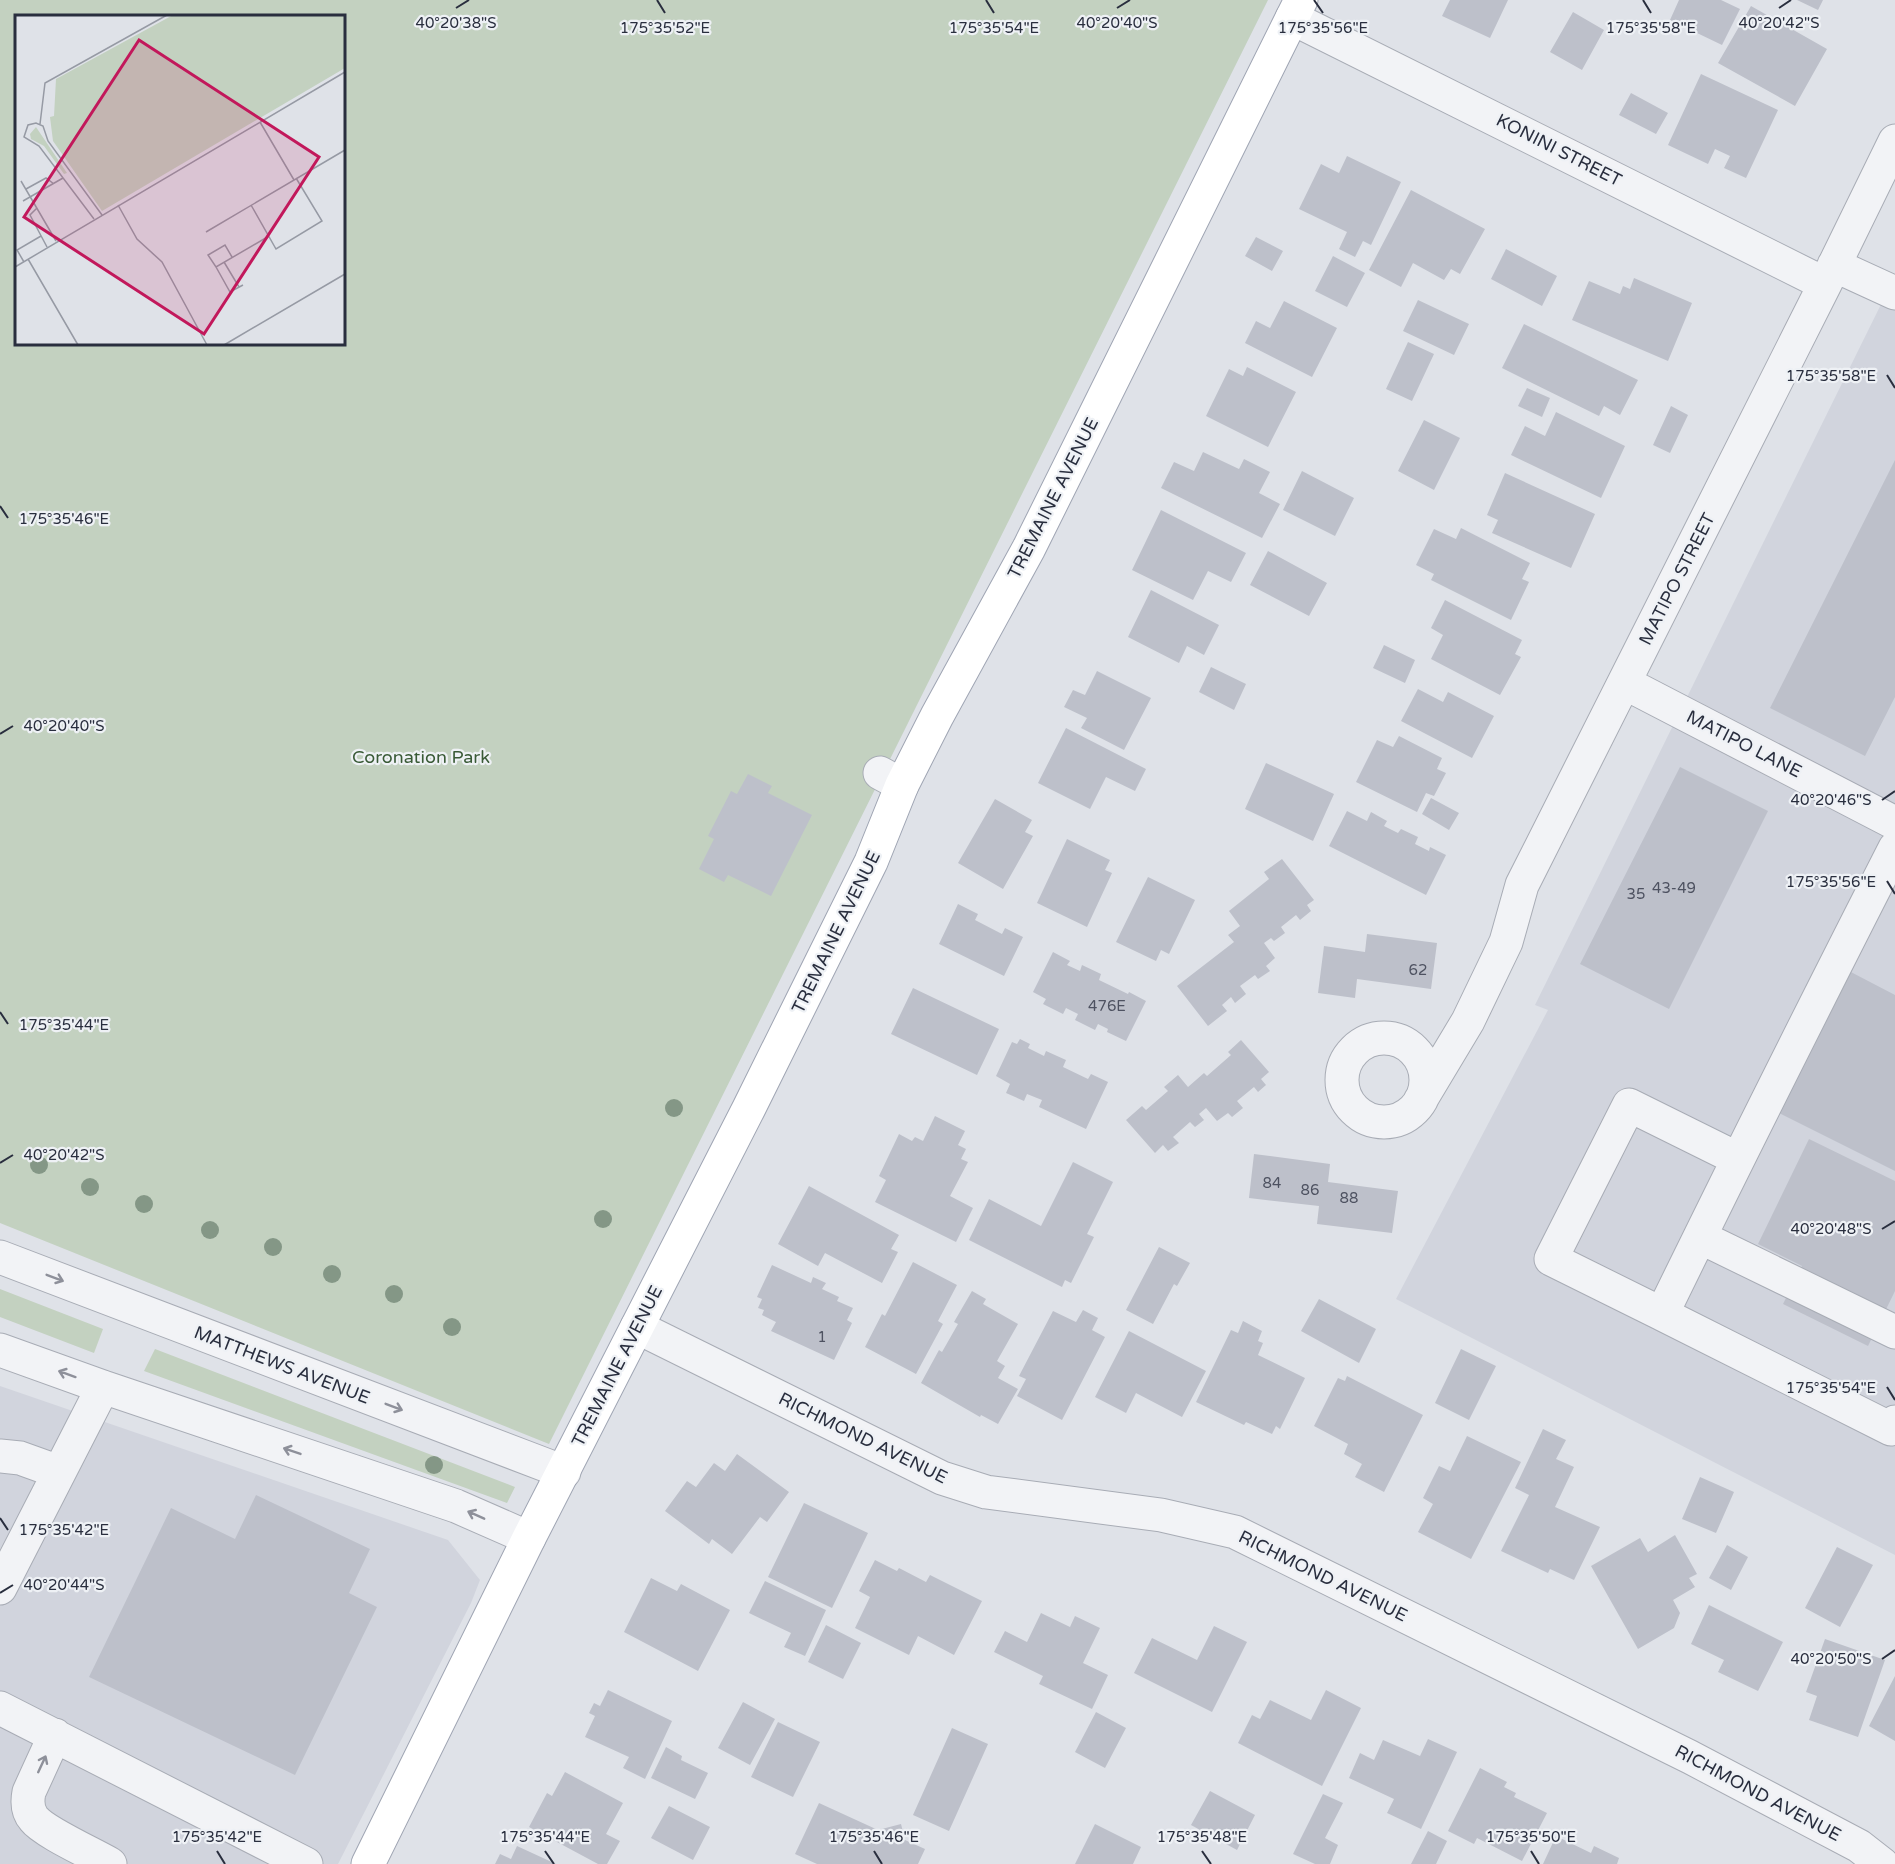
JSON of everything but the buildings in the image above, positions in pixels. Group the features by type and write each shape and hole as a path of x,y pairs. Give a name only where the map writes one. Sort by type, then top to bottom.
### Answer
{"main road":[{"name":"TREMAINE AVENUE","path":"368,1864 529,1538 749,1108 871,862 891,779 937,716 1029,548 1297,9"}],"street":[{"name":"KONINI STREET","path":"1297,9 1829,274"},
{"name":"MATIPO STREET","path":"1468,1021 1448,1039 1414,1050 1402,1042 1389,1038 1376,1038 1362,1043 1344,1064 1343,1092 1349,1105 1359,1114 1378,1121 1400,1119 1412,1112 1468,1021 1506,942 1522,885 1895,141"},
{"path":"1829,274 1895,293"},
{"name":"MATIPO LANE","path":"1625,682 1895,823"},
{"path":"1662,1314 1895,848"},
{"path":"1414,1050 1422,1061 1426,1074 1425,1088 1420,1101"},
{"path":"1738,1159 1629,1105 1551,1259 1891,1429 1895,1422"},
{"path":"1700,1237 1895,1332"},
{"name":"MATTHEWS AVENUE","path":"0,1257 564,1472"},
{"name":"RICHMOND AVENUE","path":"637,1327 942,1478 986,1492 1161,1515 1235,1532 1690,1757 1859,1846 1882,1864"},
{"path":"0,1350 456,1506 529,1538"},
{"path":"0,1588 103,1387"},
{"path":"0,1456 20,1458 59,1472"},
{"path":"0,1708 306,1864"},
{"path":"55,1735 29,1792 27,1802 29,1812 39,1824 110,1864"}],"shaded area":[{"path":"1895,276 1895,1555 1396,1299 1548,1010 1535,1005"},
{"path":"0,1386 448,1540 480,1580 471,1603 338,1864 0,1864"}],"green space":[{"name":"Coronation Park","path":"0,0 1268,0 549,1444 0,1223"},
{"path":"0,1289 103,1329 94,1353 0,1317"},
{"path":"155,1349 515,1487 507,1503 144,1371"}]}
